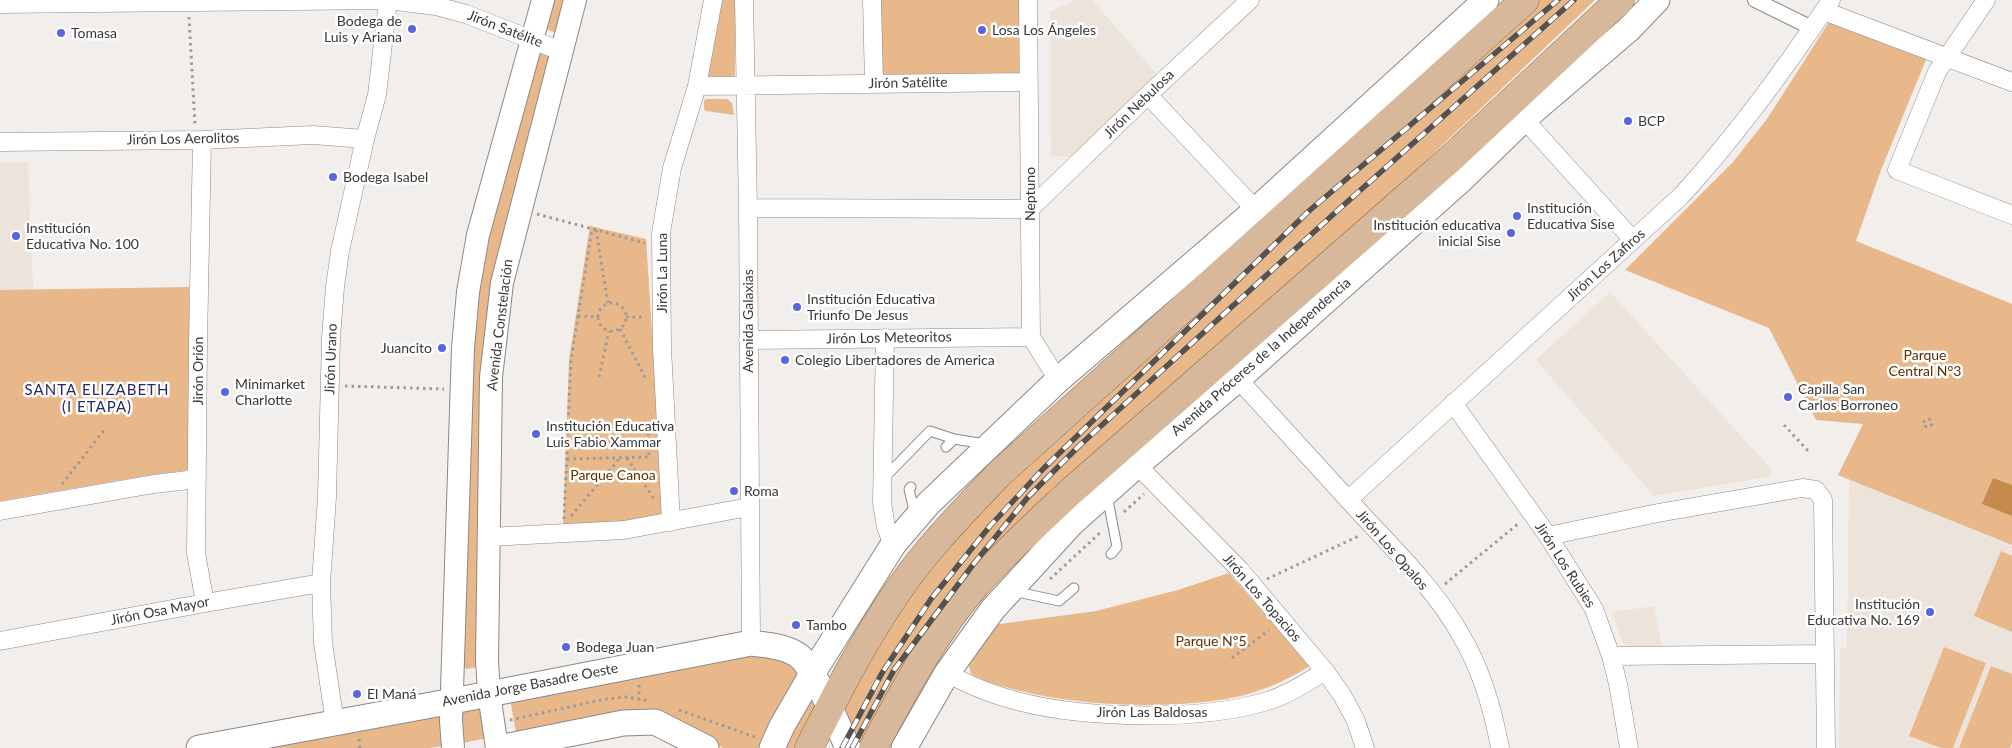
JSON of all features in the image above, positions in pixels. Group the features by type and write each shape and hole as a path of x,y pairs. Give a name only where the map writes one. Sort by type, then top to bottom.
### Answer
{"main road":[{"path":"772,748 782,726 812,674 893,545 916,518 1058,380 1256,210 1486,0"},
{"path":"810,748 861,649 900,587 941,535 998,475 1525,0"},
{"name":"Avenida Próceres de la Independencia","path":"873,748 906,688 941,633 973,588 1014,544 1068,494 1449,160 1620,0"},
{"name":"Avenida Próceres de la Independencia","path":"904,748 947,673 993,609 1071,524 1238,379 1460,181 1524,119 1628,30 1657,0"},
{"name":"Avenida Jorge Basadre Oeste","path":"199,748 453,701 751,642 777,646 799,656 812,674 848,748"},
{"path":"498,748 577,740 623,723 655,722 706,748"}],"street":[{"name":"Jirón Satélite","path":"0,4 48,1 388,0 436,6 466,14 561,51"},
{"name":"Jirón Urano","path":"336,723 323,643 321,583 327,497 331,338 337,269 365,139 377,96 388,0"},
{"path":"453,748 452,721 462,348 468,292 478,235 543,0"},
{"name":"Avenida Constelación","path":"498,748 489,694 491,377 502,283 575,0"},
{"name":"Jirón La Luna","path":"671,522 662,348 661,233 672,168 697,86 713,0"},
{"name":"Avenida Galaxias","path":"744,0 748,208 751,642"},
{"path":"872,0 874,84"},
{"name":"Jirón Nebulosa","path":"1030,209 1250,0"},
{"path":"1755,0 1812,28"},
{"path":"1986,0 1936,72 1897,170 2012,215"},
{"name":"Neptuno","path":"1031,337 1029,82 1032,1"},
{"path":"1828,5 2012,82"},
{"name":"Jirón Los Zafiros","path":"1348,500 1681,196 1719,155 1756,108 1828,5"},
{"name":"Jirón Satélite","path":"697,86 1029,82"},
{"path":"1148,95 1256,210"},
{"path":"1524,119 1632,240"},
{"name":"Jirón Los Aerolitos","path":"0,142 202,140 313,136 365,139"},
{"name":"Jirón Orión","path":"202,140 196,553 205,602"},
{"path":"748,208 1030,209"},
{"path":"1031,337 1058,380"},
{"name":"Jirón Los Meteoritos","path":"748,340 1031,337"},
{"path":"885,338 882,503 886,527 893,545"},
{"name":"Jirón Los Opalos","path":"1238,379 1432,594 1462,636 1472,655 1494,716 1500,748"},
{"name":"Jirón Los Rubies","path":"1453,404 1548,536 1594,608 1611,656 1629,748"},
{"name":"Jirón Los Topacios","path":"1137,465 1253,586 1325,671 1342,695 1356,721 1366,748"},
{"path":"0,511 154,484 197,479"},
{"path":"1548,536 1658,513 1783,491 1802,488 1816,490 1823,500 1826,748"},
{"path":"489,537 624,530 749,508"},
{"name":"Jirón Osa Mayor","path":"0,641 205,602 321,583"},
{"path":"1611,656 1825,654"},
{"name":"Jirón Las Baldosas","path":"947,673 974,687 1005,698 1094,713 1135,715 1204,712 1266,702 1325,671"}],"lane":[{"path":"883,479 930,431 954,439 990,444"},
{"path":"946,447 954,439"},
{"path":"911,486 908,489 916,518"},
{"path":"1106,492 1117,547 1111,554"},
{"path":"1011,590 1059,601 1074,588"}],"path":[{"path":"188,1 195,127 202,140"},
{"path":"520,209 661,247"},
{"path":"594,229 608,303"},
{"path":"594,229 571,360 564,524 621,458"},
{"path":"608,303 619,304 624,308 626,317 624,325 620,329 609,331 600,325 598,317 600,309 608,303"},
{"path":"578,316 598,317"},
{"path":"626,317 646,317"},
{"path":"620,329 647,381"},
{"path":"599,377 609,331"},
{"path":"330,385 461,390"},
{"path":"569,423 600,423"},
{"path":"1784,425 1810,453"},
{"path":"58,490 105,429"},
{"path":"567,459 667,457"},
{"path":"627,458 657,505"},
{"path":"1124,512 1148,491"},
{"path":"1432,594 1531,513"},
{"path":"1049,580 1104,529"},
{"path":"1253,586 1375,529"},
{"path":"1232,658 1272,628"},
{"path":"638,664 640,722"}],"shaded area":[{"path":"1076,0 1092,0 1157,74 1071,157 1051,156 1050,12"},
{"name":"Institución Educativa No. 100","path":"28,162 33,290 0,290 0,163"},
{"path":"1610,292 1772,470 1769,477 1654,496 1536,360"},
{"path":"1993,478 2012,485 2012,516 1982,504"},
{"name":"Institución Educativa No. 169","path":"1849,479 2012,545 2012,748 1839,748 1840,648 1847,647"},
{"path":"1654,606 1662,646 1629,646 1623,643 1612,612"}],"green space":[{"path":"550,0 570,0 556,33 546,29"},
{"path":"719,0 735,0 735,75 729,81 707,80 707,47"},
{"path":"879,0 1023,0 1027,77 878,78"},
{"path":"1537,0 1595,0 1372,212 1085,462 861,748 840,709 919,577 1004,481"},
{"name":"Parque Central N°3","path":"1829,22 1927,57 1881,170 1856,241 2012,304 2012,545 1838,475 1863,424 1816,420 1769,328 1625,270 1733,162 1767,119"},
{"path":"536,52 551,52 514,210 477,667 467,669 460,664 475,292"},
{"path":"706,99 727,99 732,103 734,115 706,111 704,109 704,101"},
{"name":"Parque Canoa","path":"590,226 646,239 664,515 610,525 563,526 569,360"},
{"path":"189,287 189,470 0,501 0,290"},
{"path":"2001,551 2012,556 2012,632 1974,616"},
{"name":"Parque Nº5","path":"1229,573 1310,666 1270,687 1237,697 1202,702 1154,705 1129,705 1056,698 1009,688 971,674 968,662 992,625 1096,611 1178,590"},
{"path":"1944,647 1986,663 1953,748 1941,748 1909,736"},
{"path":"739,648 794,661 799,678 768,748 723,748 675,724 516,733 510,699"},
{"path":"1991,666 2012,674 2012,743 2010,748 1959,748"},
{"path":"809,701 816,704 798,748 782,748"},
{"path":"462,708 481,708 487,738 463,743 456,716"},
{"path":"441,710 448,745 430,748 234,748"}],"railway":[{"path":"842,748 882,673 931,599 990,526 1043,469 1310,210 1558,0"},
{"path":"852,748 894,670 972,566 1028,497 1080,445 1337,211 1574,0"}],"place":[{"name":"Bodega de Luis y Ariana","path":"412,29"},
{"name":"Losa Los Ángeles","path":"982,30"},
{"name":"Tomasa","path":"61,33"},
{"name":"BCP","path":"1628,121"},
{"name":"Bodega Isabel","path":"333,177"},
{"name":"Institución Educativa Sise","path":"1517,216"},
{"name":"Institución educativa inicial Sise","path":"1511,233"},
{"name":"Institución Educativa No. 100","path":"16,236"},
{"name":"Institución Educativa Triunfo De Jesus","path":"797,307"},
{"name":"Juancito","path":"442,348"},
{"name":"Colegio Libertadores de America","path":"785,360"},
{"name":"Minimarket Charlotte","path":"225,392"},
{"name":"Capilla San Carlos Borroneo","path":"1788,397"},
{"name":"Institución Educativa Luis Fabio Xammar","path":"536,434"},
{"name":"Roma","path":"734,491"},
{"name":"Institución Educativa No. 169","path":"1930,612"},
{"name":"Tambo","path":"796,625"},
{"name":"Bodega Juan","path":"566,647"},
{"name":"El Maná","path":"357,694"}],"district":[{"name":"SANTA ELIZABETH (I ETAPA)","path":"97,398"}]}
